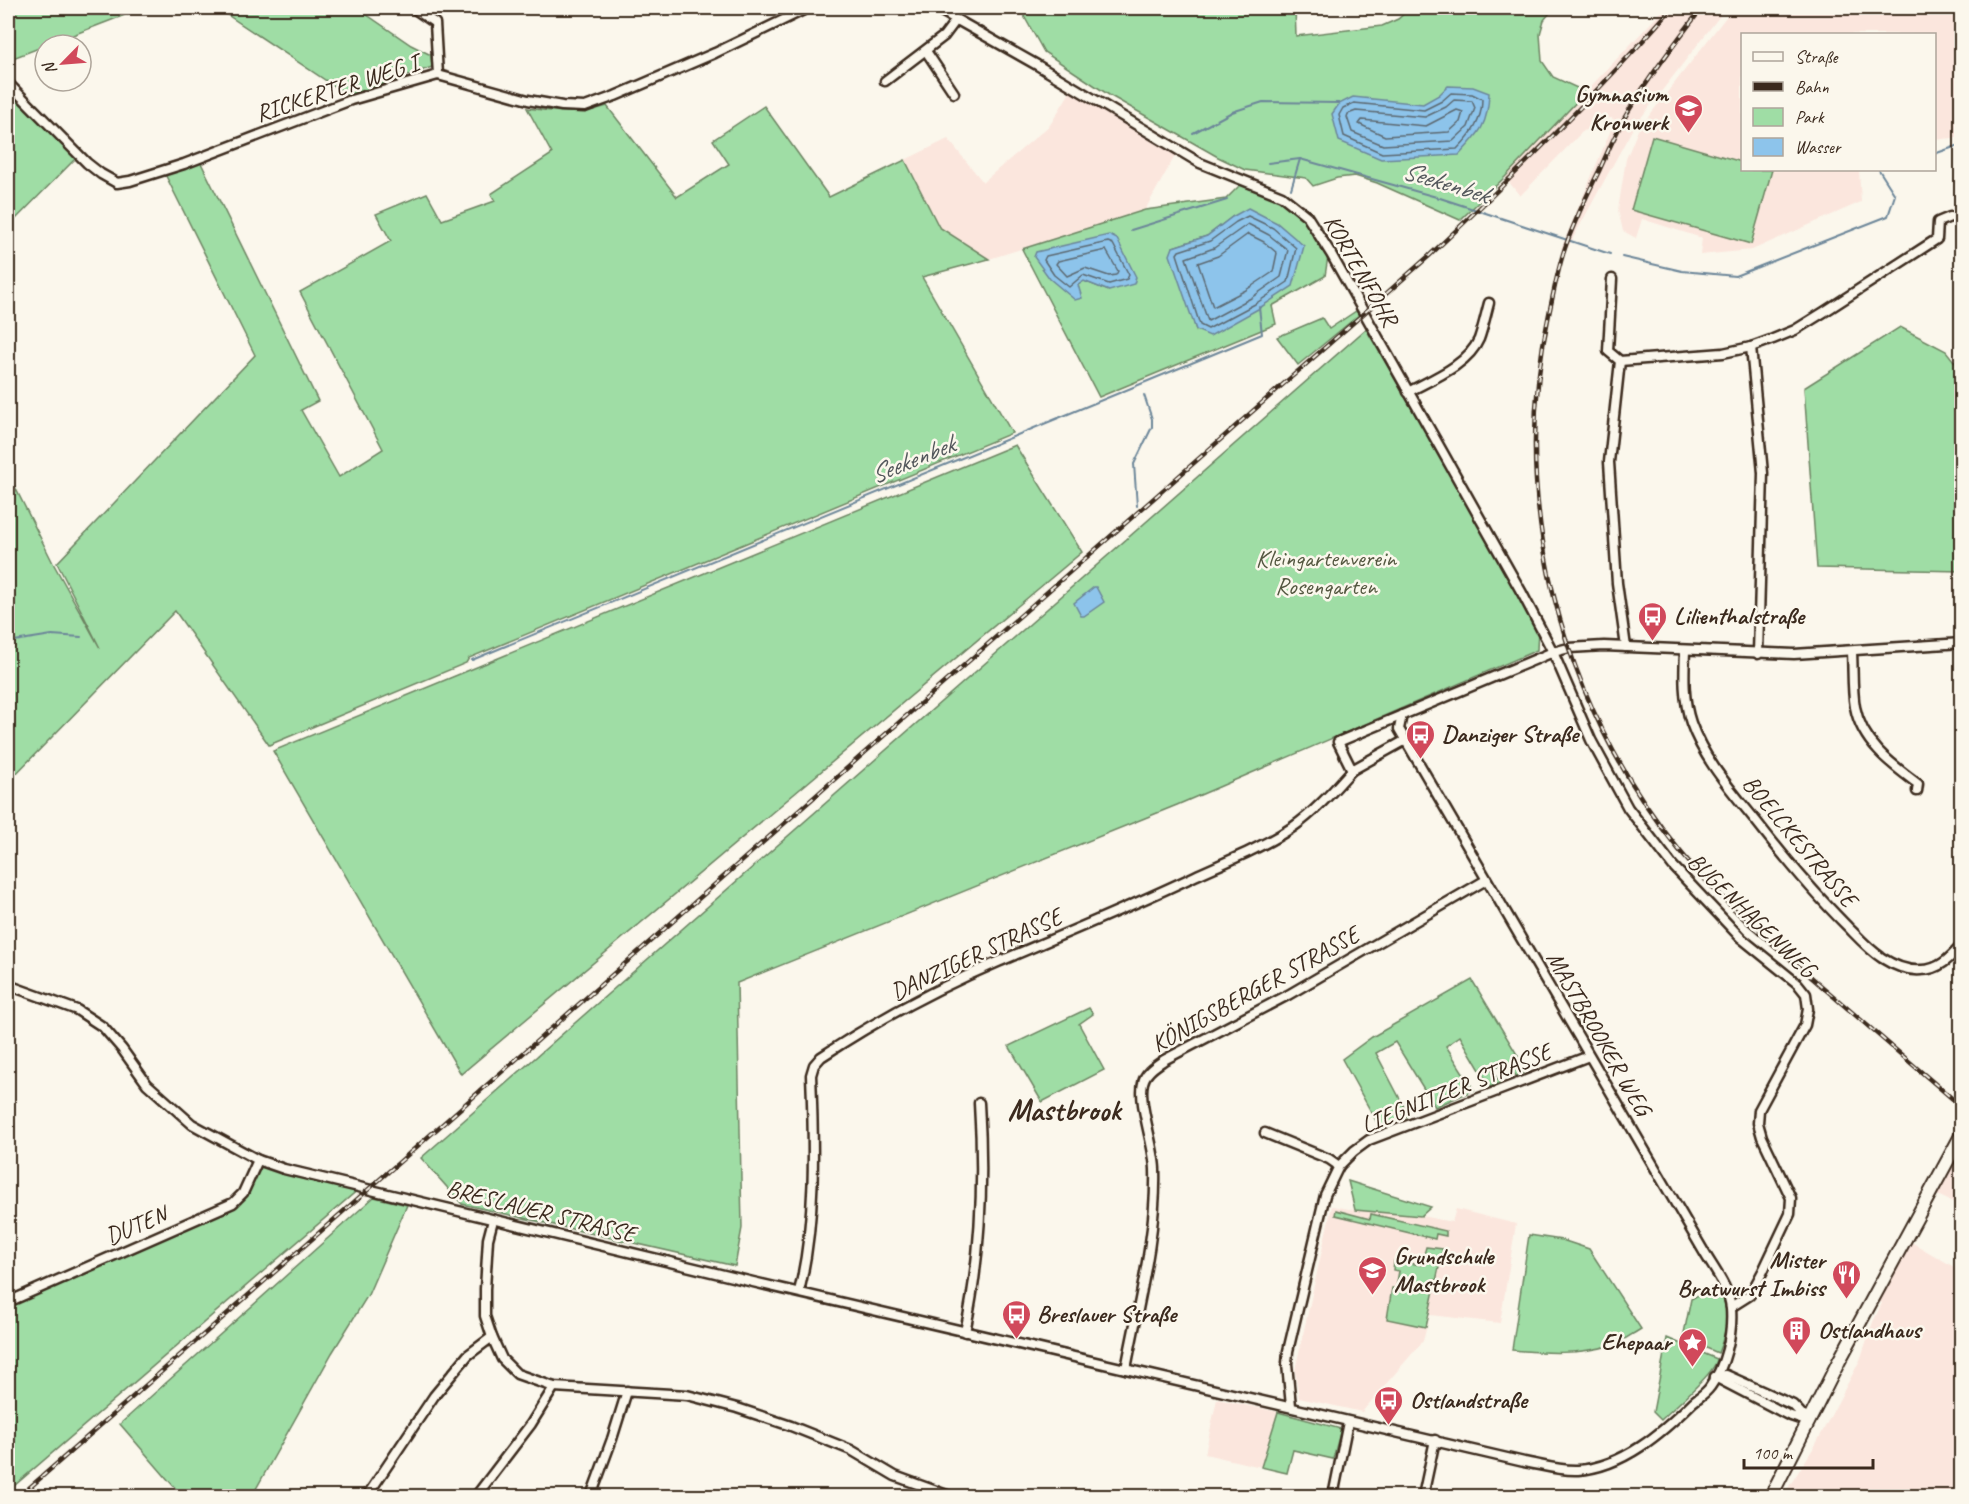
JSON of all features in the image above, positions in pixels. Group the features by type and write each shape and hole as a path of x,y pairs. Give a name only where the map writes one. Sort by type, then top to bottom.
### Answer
{"main road":[{"path":"1771,1497 1839,1361 1962,1134"}],"street":[{"path":"413,8 435,23 438,75"},
{"name":"RICKERTER WEG I","path":"8,83 87,163 117,183 184,164 351,100 438,75 528,100 562,106 585,106 615,96 693,62 808,8"},
{"name":"KORTENFOHR","path":"936,8 1037,65 1200,163 1282,196 1307,216 1319,232 1553,652"},
{"path":"885,81 944,36 956,20"},
{"path":"926,51 954,93"},
{"path":"1612,279 1608,351 1620,361 1723,353 1751,347 1795,330 1937,239 1938,222 1950,217 1962,218"},
{"path":"1408,392 1453,367 1466,356 1478,341 1489,303"},
{"path":"1751,347 1763,473 1758,654"},
{"path":"1620,361 1609,462 1617,583 1626,647"},
{"path":"1352,770 1338,742 1553,652 1583,647 1626,647 1794,654 1962,643"},
{"name":"BOELCKESTRASSE","path":"1685,651 1686,696 1692,723 1702,745 1719,774 1778,850 1824,903 1864,943 1882,958 1897,965 1920,970 1935,968 1950,959 1962,945"},
{"name":"BUGENHAGENWEG","path":"1553,652 1591,740 1628,808 1673,866 1741,938 1798,984 1806,994 1808,1009 1805,1024 1759,1110 1758,1123 1762,1137 1791,1198 1790,1214 1750,1295 1731,1307"},
{"path":"1852,652 1855,707 1862,728 1881,754 1918,784 1917,791"},
{"name":"MASTBROOKER WEG","path":"1401,716 1399,729 1725,1289 1731,1307"},
{"name":"DANZIGER STRASSE","path":"799,1292 807,1262 811,1222 813,1151 811,1075 814,1065 821,1057 921,998 996,963 1119,912 1278,835 1294,826 1329,795 1352,770 1406,740"},
{"name":"KÖNIGSBERGER STRASSE","path":"1126,1369 1154,1215 1155,1168 1152,1141 1142,1102 1143,1082 1149,1071 1164,1060 1288,994 1486,880"},
{"name":"BRESLAUER STRASSE","path":"8,986 77,1010 103,1028 122,1049 147,1084 192,1124 258,1160 308,1176 965,1332 1291,1406 1348,1422 1436,1440"},
{"name":"LIEGNITZER STRASSE","path":"1291,1406 1287,1364 1292,1330 1324,1195 1339,1166 1369,1140 1589,1056"},
{"path":"965,1332 979,1238 981,1183 979,1103"},
{"path":"1265,1133 1329,1159 1339,1166"},
{"name":"DUTEN","path":"8,1302 233,1203 243,1193 258,1160"},
{"path":"493,1220 488,1239 485,1316 502,1359 517,1374 554,1387 687,1395 737,1408 851,1450 895,1476 950,1497"},
{"path":"1423,1497 1436,1440 1562,1470 1578,1470 1612,1463 1636,1450 1709,1389 1724,1359 1731,1307"},
{"path":"367,1497 434,1396 468,1355 492,1337"},
{"path":"1715,1377 1788,1415 1809,1422"},
{"path":"476,1497 531,1424 554,1387"},
{"path":"591,1497 627,1390"},
{"path":"1333,1497 1348,1422"}],"shaded area":[{"path":"1665,8 1726,8 1633,128 1566,251 1561,249 1615,120 1611,118 1600,120 1581,133 1520,196 1505,177"},
{"name":"Gymnasium Kronwerk","path":"1733,8 1961,8 1961,137 1936,140 1936,33 1741,33 1741,171 1859,171 1861,202 1752,250 1700,255 1702,238 1642,219 1636,238 1623,231 1618,210 1626,159 1638,130"},
{"path":"1075,84 1180,147 1145,210 989,259 939,227 905,160 948,139 983,182 1050,125"},
{"path":"1961,1134 1961,1206 1931,1192"},
{"name":"Grundschule Mastbrook","path":"1332,1206 1421,1216 1452,1222 1456,1209 1516,1224 1500,1323 1430,1315 1423,1341 1362,1412 1299,1398 1295,1370"},
{"path":"1906,1239 1961,1271 1961,1496 1783,1496 1816,1444 1860,1360 1882,1303 1873,1299"},
{"path":"1217,1399 1278,1412 1261,1467 1205,1454"}],"green space":[{"path":"8,8 143,8 78,33 33,33 33,50 8,60"},
{"path":"217,8 357,8 411,45 431,55 432,67 349,96"},
{"path":"1295,8 1296,36 1382,26 1398,19 1410,8 1554,8 1544,20 1540,34 1542,61 1553,77 1586,92 1505,177 1460,220 1377,183 1355,176 1337,178 1313,186 1306,178 1245,170 1218,157 1109,95 1044,52 1020,9"},
{"path":"8,82 79,155 8,227"},
{"path":"607,106 677,197 729,164 713,140 764,106 829,197 905,160 939,227 989,259 922,277 1012,433 469,658 466,663 269,745 175,611 8,782 8,473 53,563 100,648 57,563 255,355 163,170 199,159 318,401 301,410 339,477 383,449 300,292 391,241 376,214 427,193 442,220 495,201 491,194 552,154 527,108 577,112"},
{"path":"1652,136 1741,162 1741,171 1772,171 1751,244 1631,210"},
{"path":"1240,185 1280,198 1303,217 1328,256 1325,276 1272,306 1276,324 1099,397 1022,249 1145,210 1226,199","holes":["1232,217 1196,330 1173,247 1207,236","1036,252 1109,291 1084,281 1078,285 1079,291"]},
{"path":"1356,311 1359,315 1298,365 1277,337 1322,318 1329,329"},
{"path":"1900,327 1946,351 1961,370 1961,571 1817,568 1804,388"},
{"name":"Kleingartenverein Rosengarten","path":"1366,329 1538,627 1537,650 1177,805 737,983 742,1228 735,1266 462,1204 421,1158"},
{"path":"1015,445 1082,552 461,1074 273,751"},
{"path":"1472,980 1527,1071 1516,1076 1506,1063 1491,1069 1500,1083 1490,1087 1460,1036 1446,1046 1474,1090 1435,1107 1395,1042 1376,1053 1409,1116 1380,1128 1342,1059 1372,1037"},
{"path":"1089,1008 1093,1014 1079,1024 1104,1070 1042,1102 1009,1046"},
{"path":"258,1160 360,1188 8,1491 8,1302 233,1203"},
{"path":"1348,1181 1431,1207 1421,1216 1355,1210"},
{"path":"374,1197 407,1205 368,1295 332,1353 252,1496 182,1496 120,1424"},
{"path":"1336,1210 1370,1219 1371,1214 1446,1231 1446,1236 1436,1234 1435,1239 1335,1215"},
{"path":"1529,1235 1562,1240 1589,1249 1641,1329 1616,1344 1588,1350 1550,1352 1512,1350"},
{"path":"1426,1247 1443,1249 1426,1327 1387,1319 1392,1288 1396,1288 1399,1271 1393,1270 1394,1261 1421,1265"},
{"path":"1717,1285 1726,1310 1726,1327 1718,1353 1683,1338 1691,1299"},
{"path":"1667,1338 1717,1359 1702,1381 1661,1420 1653,1412"},
{"path":"1278,1412 1341,1429 1333,1459 1293,1450 1287,1473 1261,1467"}],"water":[{"path":"1448,86 1473,87 1489,93 1487,113 1482,128 1459,155 1381,159 1339,141 1332,114 1339,104 1353,97 1423,104 1439,95"},
{"path":"1248,208 1277,223 1304,246 1293,286 1210,336 1196,330 1170,255 1173,247 1207,236"},
{"path":"1109,235 1117,239 1136,277 1134,284 1109,291 1084,281 1078,285 1082,298 1075,300 1050,279 1034,257 1036,252"},
{"path":"1094,587 1104,602 1081,616 1074,603"}],"waterway":[{"path":"1193,133 1232,112 1263,102 1339,103"},
{"name":"Seekenbek","path":"1936,153 1957,146 1962,148"},
{"path":"1268,163 1300,159"},
{"name":"Seekenbek","path":"1291,189 1300,159 1440,198 1610,254"},
{"name":"Seekenbek","path":"1622,257 1682,271 1735,276 1888,216 1895,195 1880,171"},
{"path":"1131,230 1227,200"},
{"name":"Seekenbek","path":"472,660 1262,334 1259,307"},
{"path":"1137,506 1134,464 1152,427 1152,419 1144,395"},
{"path":"8,642 52,635 81,637"}],"railway":[{"path":"20,1496 1429,256 1553,135 1672,8"},
{"path":"1702,8 1656,69 1622,122 1577,217 1558,270 1538,385 1535,456 1541,527 1554,597 1575,665 1603,730 1638,792 1679,850 1746,921 1962,1107"}],"place":[{"name":"Gymnasium Kronwerk","path":"1689,134"},
{"name":"Lilienthalstraße","path":"1653,642"},
{"name":"Danziger Straße","path":"1421,760"},
{"name":"Grundschule Mastbrook","path":"1373,1296"},
{"name":"Mister Bratwurst Imbiss","path":"1846,1300"},
{"name":"Breslauer Straße","path":"1016,1340"},
{"name":"Ostlandhaus","path":"1797,1356"},
{"name":"Ehepaar","path":"1692,1368"},
{"name":"Ostlandstraße","path":"1389,1426"}],"district":[{"name":"Mastbrook","path":"1064,1110"}]}
